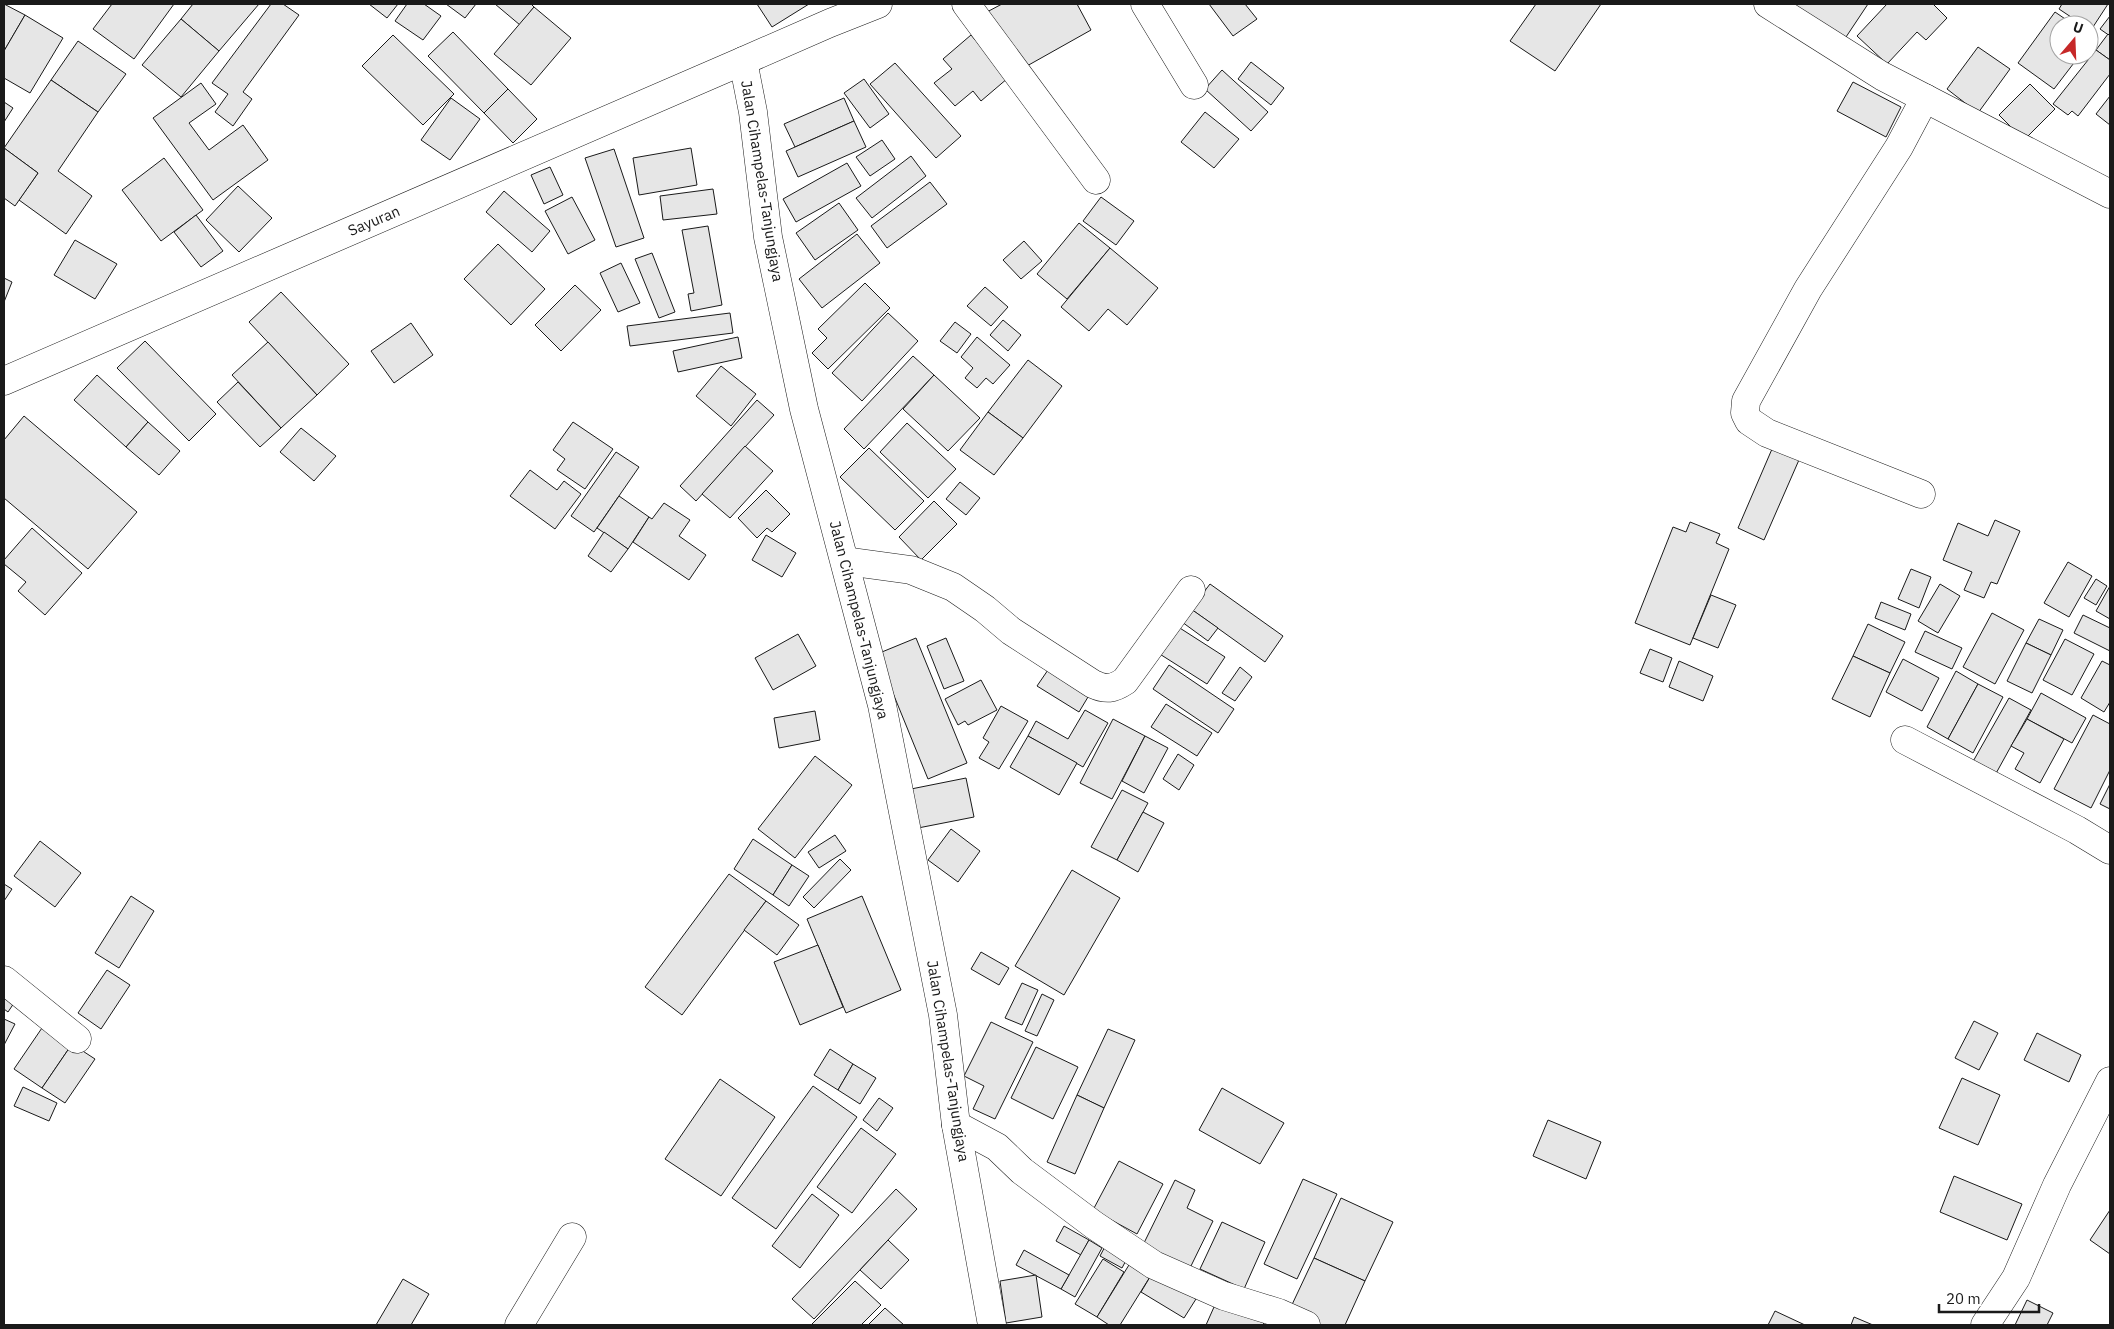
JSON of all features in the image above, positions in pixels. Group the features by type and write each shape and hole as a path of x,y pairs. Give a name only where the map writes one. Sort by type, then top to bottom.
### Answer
{"street":[{"name":"Jalan Cihampelas-Tanjungjaya","path":"878,4 830,22 743,61 753,112 768,237 804,408 882,705 940,996 956,1125 992,1325"},
{"path":"966,4 1096,180"},
{"path":"1145,4 1194,85"},
{"path":"1768,4 1882,76 2110,194"},
{"name":"Sayuran","path":"4,381 743,61"},
{"path":"1921,494 1766,433 1749,421 1745,413 1746,401 1808,289 1899,147 1925,98"},
{"path":"845,561 911,570 953,587 986,609 1011,631 1093,684 1112,689 1125,681 1192,590"},
{"path":"1904,740 2077,830 2110,850"},
{"path":"4,980 77,1039"},
{"path":"1985,1325 2016,1278 2057,1185 2110,1081"},
{"path":"956,1125 997,1148 1022,1171 1094,1225 1154,1265 1224,1296 1280,1312 1306,1325"},
{"path":"519,1325 572,1237"}],"building":[{"path":"4,4 25,15 4,51"},
{"path":"112,4 174,4 134,59 93,29"},
{"path":"193,4 259,4 219,51 181,19"},
{"path":"271,4 283,4 299,15 243,92 252,99 233,126 215,112 228,94 212,83"},
{"path":"369,4 398,4 387,18"},
{"path":"407,4 424,4 441,16 423,40 395,21"},
{"path":"446,4 476,4 465,18"},
{"path":"495,4 531,4 534,7 520,25"},
{"path":"757,4 809,4 772,27"},
{"path":"1002,4 1077,4 1091,30 1018,71 985,13"},
{"path":"1209,4 1245,4 1257,19 1233,36"},
{"path":"1536,4 1601,4 1555,71 1510,41"},
{"path":"1781,4 1868,4 1842,43"},
{"path":"1887,4 1933,4 1947,18 1926,40 1917,32 1887,64 1857,36"},
{"path":"2062,4 2108,4 2099,18 2099,15 2068,15 2059,9"},
{"path":"534,7 571,38 531,85 494,54"},
{"path":"25,15 63,38 30,93 4,78 4,51"},
{"path":"2110,16 2110,36 2100,29"},
{"path":"181,19 219,51 181,97 142,65"},
{"path":"2049,20 2049,65 2072,65 2054,89 2018,63"},
{"path":"453,32 508,89 484,113 428,56"},
{"path":"2108,34 2110,36 2110,60 2099,52 2099,46"},
{"path":"393,35 454,94 423,125 362,66"},
{"path":"971,35 1008,78 981,101 973,91 955,106 934,83 952,69 943,59"},
{"path":"78,41 126,74 98,112 51,80"},
{"path":"1978,47 2010,69 1978,113 1947,89"},
{"path":"2099,52 2110,60 2110,74 2078,116 2072,111 2068,115 2053,104 2084,65 2099,65"},
{"path":"1251,62 1284,88 1271,105 1238,79"},
{"path":"895,63 961,136 936,158 870,84"},
{"path":"1222,70 1268,112 1251,131 1205,89"},
{"path":"864,79 889,114 870,128 844,93"},
{"path":"51,80 98,112 58,171 92,196 66,234 19,200 38,173 4,148"},
{"path":"1853,82 1901,107 1886,137 1837,111"},
{"path":"201,83 216,104 189,123 209,150 243,125 268,160 213,200 153,118"},
{"path":"2030,84 2055,109 2024,140 1999,115"},
{"path":"508,89 537,119 513,143 484,113"},
{"path":"2110,96 2110,125 2096,114"},
{"path":"451,98 480,119 450,160 421,140"},
{"path":"844,98 854,121 795,147 784,124"},
{"path":"4,102 13,108 4,122"},
{"path":"1205,112 1239,139 1214,168 1181,142"},
{"path":"854,121 866,147 798,177 786,151"},
{"path":"882,140 895,159 870,176 856,157"},
{"path":"4,148 38,173 15,206 4,198"},
{"path":"691,148 697,185 639,195 633,158"},
{"path":"614,149 644,238 616,247 585,158"},
{"path":"911,156 926,176 872,218 856,198"},
{"path":"164,158 203,210 161,241 122,190"},
{"path":"847,163 861,186 796,222 783,199"},
{"path":"550,167 563,195 544,204 531,175"},
{"path":"930,182 947,204 887,248 871,226"},
{"path":"238,186 272,218 239,252 206,220"},
{"path":"713,189 717,214 663,220 660,196"},
{"path":"504,191 550,231 532,252 486,212"},
{"path":"572,197 595,240 568,254 545,211"},
{"path":"1101,197 1134,221 1116,245 1083,221"},
{"path":"839,203 858,230 815,260 796,233"},
{"path":"196,215 223,251 201,267 174,232"},
{"path":"1079,223 1110,248 1067,299 1037,274"},
{"path":"708,226 722,305 691,311 688,294 694,293 682,230"},
{"path":"857,234 880,263 822,308 799,279"},
{"path":"75,240 117,264 95,299 54,275"},
{"path":"1024,241 1042,261 1021,279 1003,260"},
{"path":"498,244 545,289 511,325 464,279"},
{"path":"1110,248 1158,288 1127,325 1108,309 1089,331 1061,307"},
{"path":"652,253 675,312 659,318 635,259"},
{"path":"621,263 640,303 618,312 600,273"},
{"path":"4,278 12,282 4,302"},
{"path":"865,283 890,308 828,369 812,353 827,338 818,329"},
{"path":"575,285 601,310 561,351 535,325"},
{"path":"985,287 1008,307 991,326 967,306"},
{"path":"281,292 349,364 317,395 249,322"},
{"path":"730,313 733,333 630,346 627,326"},
{"path":"888,313 918,341 862,401 832,373"},
{"path":"1003,320 1021,335 1008,351 990,335"},
{"path":"955,322 971,334 957,353 940,341"},
{"path":"411,323 433,355 394,383 371,351"},
{"path":"738,337 742,358 678,372 673,351"},
{"path":"977,337 1010,365 993,384 986,378 977,388 965,378 973,368 961,357"},
{"path":"145,341 216,414 189,441 117,368"},
{"path":"268,342 317,395 281,428 232,375"},
{"path":"913,356 934,375 864,449 844,429"},
{"path":"1028,360 1062,386 1023,438 988,412"},
{"path":"721,366 756,394 731,426 696,396"},
{"path":"97,375 148,422 126,447 74,400"},
{"path":"934,375 980,418 948,451 903,409"},
{"path":"238,382 281,428 260,447 217,402"},
{"path":"757,400 774,415 696,501 680,486"},
{"path":"988,412 1023,438 994,475 960,450"},
{"path":"24,416 137,512 88,569 4,498 4,440"},
{"path":"148,422 180,451 159,475 126,447"},
{"path":"573,422 613,449 585,489 557,470 565,459 553,450"},
{"path":"907,423 956,469 928,498 880,452"},
{"path":"301,428 336,456 314,481 280,452"},
{"path":"1775,442 1802,453 1764,540 1738,528"},
{"path":"745,446 773,471 730,518 702,494"},
{"path":"869,448 924,501 895,530 840,477"},
{"path":"616,452 639,467 594,532 571,516"},
{"path":"530,470 557,490 564,481 581,494 555,529 510,496"},
{"path":"960,482 980,498 966,515 946,499"},
{"path":"766,490 790,514 772,532 767,528 757,538 738,518"},
{"path":"619,496 649,517 628,549 597,528"},
{"path":"934,501 957,524 921,560 899,537"},
{"path":"664,503 690,520 679,536 706,555 689,580 633,542 649,517 652,519"},
{"path":"1995,520 2020,531 1997,584 1991,582 1984,598 1964,590 1972,572 1943,560 1958,523 1988,536"},
{"path":"1690,522 1720,534 1716,543 1729,549 1690,645 1635,623 1673,527 1686,532"},
{"path":"32,528 82,573 45,615 18,591 26,582 4,564 4,560"},
{"path":"604,532 628,549 611,572 588,556"},
{"path":"766,535 796,553 782,577 752,560"},
{"path":"2068,562 2092,576 2069,617 2044,603"},
{"path":"1911,569 1931,577 1919,608 1898,599"},
{"path":"2096,579 2107,586 2096,605 2084,598"},
{"path":"1210,584 1283,636 1265,662 1191,609"},
{"path":"1940,584 1960,596 1938,633 1918,621"},
{"path":"2110,586 2110,619 2096,611"},
{"path":"1711,595 1736,605 1718,648 1693,638"},
{"path":"1881,602 1911,614 1905,630 1875,618"},
{"path":"1191,609 1218,628 1208,641 1182,622"},
{"path":"1992,613 2024,630 1995,684 1963,667"},
{"path":"2083,615 2110,628 2110,651 2074,633"},
{"path":"2039,619 2063,630 2051,655 2026,643"},
{"path":"1172,623 1225,657 1207,684 1155,651"},
{"path":"1868,624 1905,642 1890,673 1853,656"},
{"path":"1925,631 1962,648 1952,669 1915,652"},
{"path":"798,634 816,666 773,690 755,658"},
{"path":"916,638 967,763 928,779 877,654"},
{"path":"946,638 964,681 944,689 927,646"},
{"path":"2065,639 2094,654 2072,695 2043,680"},
{"path":"2026,643 2051,655 2032,693 2007,681"},
{"path":"1650,649 1672,658 1663,682 1640,673"},
{"path":"1853,656 1890,673 1870,717 1832,699"},
{"path":"1903,659 1939,678 1922,711 1886,692"},
{"path":"1679,661 1713,676 1703,701 1669,687"},
{"path":"2102,661 2110,665 2110,702 2104,712 2081,698"},
{"path":"1169,665 1234,709 1218,733 1153,689"},
{"path":"1050,667 1091,692 1079,712 1037,686"},
{"path":"1240,667 1252,677 1235,701 1222,693"},
{"path":"1956,671 1978,684 1948,739 1927,727"},
{"path":"981,680 997,710 968,725 965,721 958,725 945,699"},
{"path":"1978,684 2003,697 1973,753 1948,739"},
{"path":"2041,693 2086,718 2072,743 2027,719"},
{"path":"2009,698 2031,710 1994,777 1971,765"},
{"path":"1166,704 1212,733 1197,756 1151,727"},
{"path":"1001,706 1028,721 999,769 979,758 989,742 983,738"},
{"path":"1085,710 1108,723 1083,767 1028,736 1036,721 1068,739"},
{"path":"815,711 820,740 779,748 774,718"},
{"path":"2093,715 2110,724 2110,770 2091,808 2054,789"},
{"path":"1113,719 1145,736 1112,799 1080,783"},
{"path":"2027,719 2064,739 2040,783 2015,769 2024,753 2011,746"},
{"path":"1028,736 1077,763 1059,795 1010,767"},
{"path":"1145,736 1168,748 1144,793 1122,781"},
{"path":"1178,754 1194,765 1179,790 1163,779"},
{"path":"815,756 852,785 795,858 758,829"},
{"path":"966,778 974,817 918,828 911,789"},
{"path":"2110,784 2110,809 2100,804"},
{"path":"1122,790 1148,803 1117,860 1091,847"},
{"path":"1143,812 1164,823 1138,872 1117,860"},
{"path":"951,829 980,851 958,882 928,860"},
{"path":"835,835 846,851 819,868 808,852"},
{"path":"753,839 792,865 773,895 734,869"},
{"path":"40,841 81,873 55,907 14,876"},
{"path":"840,859 851,870 814,908 803,897"},
{"path":"792,865 809,876 789,906 773,895"},
{"path":"1072,870 1120,898 1064,995 1015,966"},
{"path":"729,874 766,901 682,1015 645,987"},
{"path":"4,884 12,889 4,901"},
{"path":"131,896 154,911 119,968 95,953"},
{"path":"862,896 901,990 846,1013 807,919"},
{"path":"766,901 799,925 777,955 744,930"},
{"path":"818,945 843,1007 800,1025 774,962"},
{"path":"981,952 1009,968 999,985 971,969"},
{"path":"107,970 130,985 101,1029 78,1013"},
{"path":"1022,983 1038,990 1022,1025 1005,1018"},
{"path":"4,987 18,997 8,1012 4,1009"},
{"path":"1042,994 1054,1000 1037,1036 1025,1031"},
{"path":"4,1019 15,1024 4,1045"},
{"path":"1974,1021 1998,1033 1979,1070 1955,1058"},
{"path":"991,1022 1033,1042 995,1119 973,1109 984,1086 964,1076"},
{"path":"44,1025 72,1044 42,1088 14,1069"},
{"path":"1108,1029 1135,1040 1104,1108 1077,1095"},
{"path":"2037,1033 2081,1055 2069,1082 2024,1060"},
{"path":"72,1044 95,1059 65,1103 42,1088"},
{"path":"1036,1047 1078,1067 1053,1119 1011,1098"},
{"path":"830,1049 853,1064 838,1090 814,1075"},
{"path":"853,1064 876,1078 860,1104 838,1090"},
{"path":"1962,1078 2000,1095 1978,1145 1939,1128"},
{"path":"720,1079 775,1117 721,1196 665,1159"},
{"path":"813,1086 857,1117 776,1229 732,1198"},
{"path":"23,1087 57,1103 49,1121 14,1106"},
{"path":"1222,1088 1284,1123 1260,1164 1199,1130"},
{"path":"1077,1095 1104,1108 1075,1174 1047,1162"},
{"path":"879,1098 893,1108 877,1131 863,1120"},
{"path":"1548,1120 1601,1142 1586,1179 1533,1156"},
{"path":"861,1128 896,1154 852,1213 817,1187"},
{"path":"1119,1161 1163,1184 1137,1234 1093,1210"},
{"path":"1954,1176 2022,1204 2007,1240 1940,1212"},
{"path":"1303,1179 1337,1194 1297,1279 1264,1264"},
{"path":"1175,1180 1195,1190 1187,1208 1213,1221 1190,1268 1143,1245"},
{"path":"896,1189 917,1209 814,1319 792,1299"},
{"path":"812,1194 839,1215 800,1268 772,1246"},
{"path":"1341,1198 1393,1222 1365,1281 1314,1258"},
{"path":"2110,1210 2110,1254 2090,1240"},
{"path":"1222,1222 1265,1242 1244,1289 1200,1269"},
{"path":"1064,1226 1089,1240 1081,1255 1056,1241"},
{"path":"1109,1239 1131,1251 1122,1268 1100,1256"},
{"path":"888,1240 909,1260 881,1289 860,1270"},
{"path":"1089,1240 1102,1248 1075,1297 1061,1289"},
{"path":"1024,1250 1069,1275 1061,1289 1016,1265"},
{"path":"1314,1258 1365,1281 1345,1325 1320,1325 1289,1311"},
{"path":"1103,1259 1124,1272 1097,1317 1075,1304"},
{"path":"1132,1260 1153,1272 1120,1325 1109,1325 1097,1317"},
{"path":"1153,1272 1196,1299 1184,1318 1141,1292"},
{"path":"1036,1275 1042,1317 1006,1323 1000,1281"},
{"path":"403,1279 429,1294 411,1325 376,1325"},
{"path":"855,1281 881,1305 861,1325 811,1325"},
{"path":"1218,1298 1266,1318 1263,1325 1206,1325"},
{"path":"2027,1300 2053,1313 2047,1325 2015,1325"},
{"path":"885,1308 904,1325 868,1325"},
{"path":"1775,1311 1805,1325 1768,1325"},
{"path":"1854,1317 1873,1325 1851,1325"}]}
